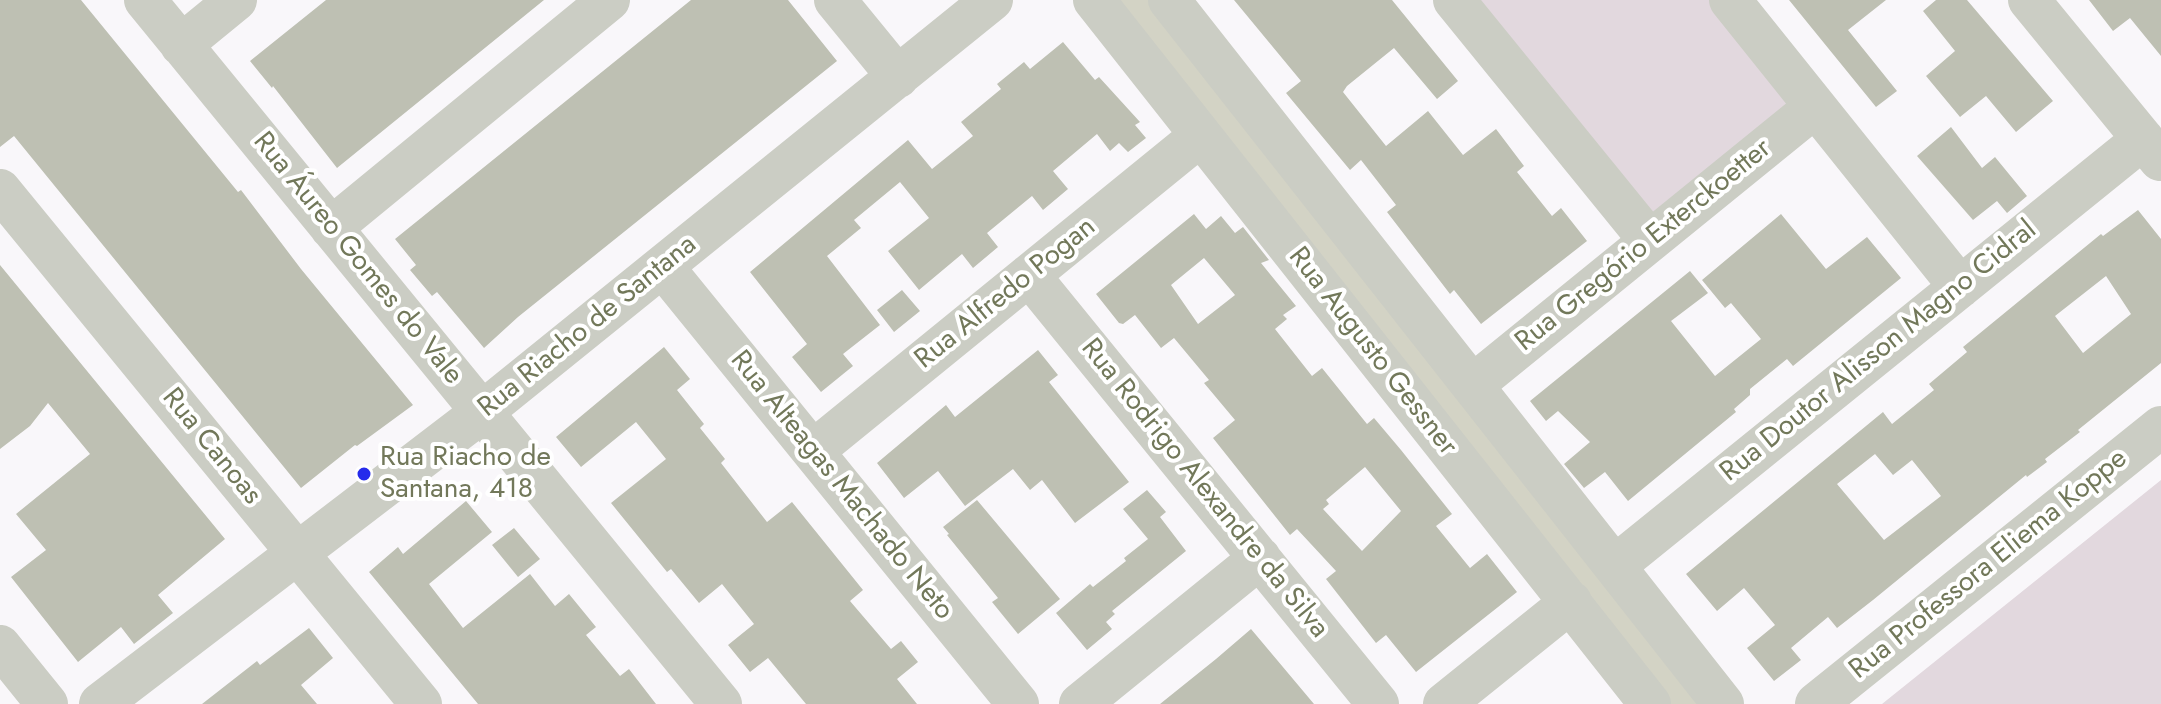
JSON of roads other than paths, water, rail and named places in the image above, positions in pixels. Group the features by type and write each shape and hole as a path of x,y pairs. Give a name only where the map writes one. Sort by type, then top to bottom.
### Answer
{"street":[{"name":"Rua Áureo Gomes do Vale","path":"145,0 721,704"},
{"path":"181,45 236,0"},
{"path":"331,228 609,0"},
{"path":"835,0 898,77"},
{"name":"Rua Riacho de Santana","path":"100,704 482,412 992,0"},
{"name":"Rua Augusto Gessner","path":"1094,0 1650,704"},
{"name":"Rua Augusto Gessner","path":"1169,0 1723,704"},
{"path":"1454,0 1650,241"},
{"path":"1730,0 1960,287"},
{"path":"2029,0 2152,150"},
{"name":"Rua Gregório Exterckoetter","path":"1474,384 1815,107"},
{"name":"Rua Alfredo Pogan","path":"813,451 1200,136"},
{"name":"Rua Doutor Alisson Magno Cidral","path":"1616,565 1960,287 2152,150"},
{"name":"Rua Canoas","path":"0,190 421,704"},
{"name":"Rua Alteagas Machado Neto","path":"663,267 1018,704"},
{"name":"Rua Rodrigo Alexandre da Silva","path":"1029,275 1378,704"},
{"name":"Rua Professora Eliema Koppe","path":"1816,704 2161,427"},
{"path":"1080,704 1260,558"},
{"path":"1444,704 1571,602"},
{"path":"0,646 47,704"}],"waterway":[{"path":"1134,0 1682,704"}],"place":[{"name":"Rua Riacho de Santana, 418","path":"364,474"}]}
